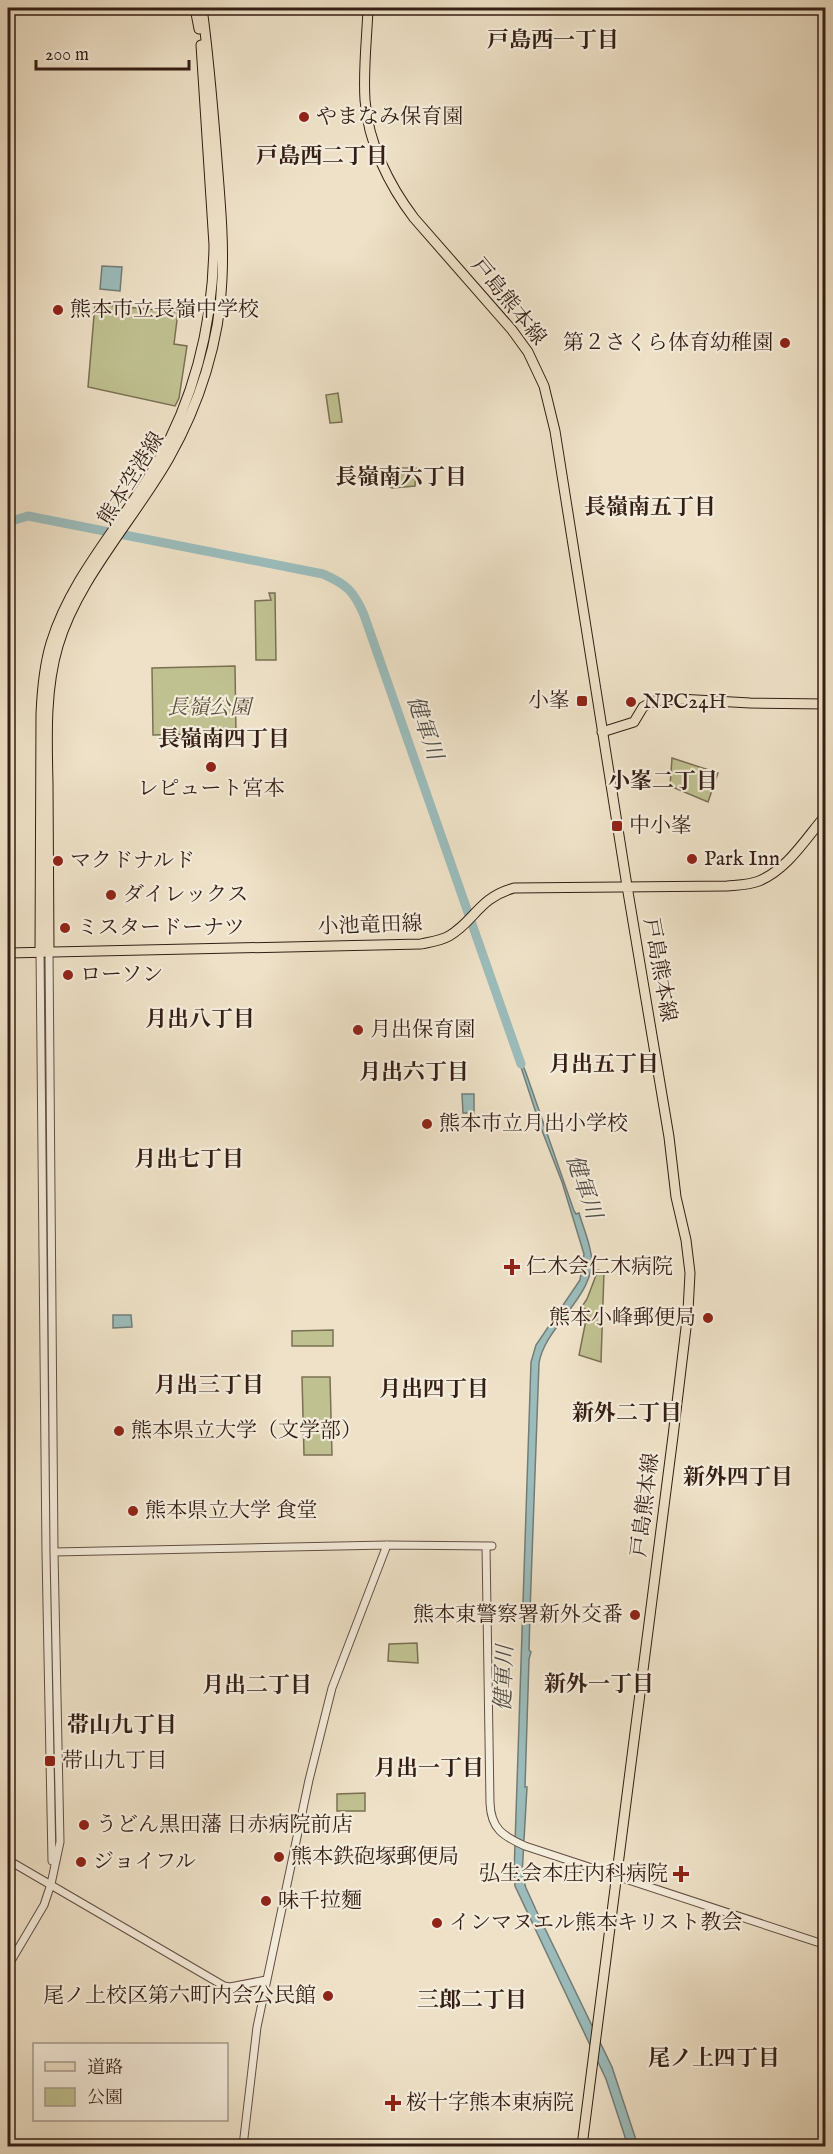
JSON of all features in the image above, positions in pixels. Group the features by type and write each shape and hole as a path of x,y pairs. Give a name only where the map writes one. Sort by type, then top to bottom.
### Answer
{"main road":[{"name":"熊本空港線","path":"45,952 40,772 42,686 51,643 66,605 81,579 145,483 174,432 192,389 206,338 214,277 214,245 205,84 195,8"},
{"name":"熊本空港線","path":"45,952 47,732 52,668 58,644 84,590 126,523 157,480 186,425 201,384 217,326 222,279 222,247 209,59 202,8"},
{"name":"戸島熊本線","path":"368,8 365,100 378,153 388,178 402,202 424,231 512,330 528,352 544,386 555,431 627,886 668,1126 676,1197 686,1240 690,1277 673,1436 582,2146"},
{"path":"602,732 634,722 643,707 654,701 679,699 825,704"},
{"name":"小池竜田線","path":"45,952 421,944 449,936 495,895 514,888 727,886 746,885 759,881 776,871 790,858 825,815"},
{"path":"8,953 45,952"}],"street":[{"path":"8,1966 44,1905 60,1842 45,952"},
{"path":"45,952 46,1552 53,1832 51,1884"},
{"path":"54,1552 387,1545 489,1546 490,1816 495,1826 525,1846 825,1945"},
{"path":"243,2146 256,2027 309,1780 332,1688 387,1545"},
{"path":"8,1860 224,1986 230,1987 266,1980"}],"green space":[{"path":"95,304 178,312 174,344 187,346 179,398 175,406 88,387"},
{"path":"338,393 342,422 330,423 326,395"},
{"path":"380,468 416,468 415,486 392,488 382,483"},
{"path":"269,593 275,593 276,660 256,660 255,601 271,600"},
{"name":"長嶺公園","path":"235,666 236,733 153,735 152,668"},
{"path":"672,758 718,773 708,802 670,786"},
{"path":"598,1270 604,1272 601,1362 579,1355 588,1310 581,1308 587,1299"},
{"path":"333,1330 333,1346 292,1346 292,1331"},
{"path":"302,1377 330,1377 332,1455 304,1455"},
{"path":"417,1643 418,1663 388,1661 389,1644"},
{"path":"365,1793 365,1811 337,1811 337,1794"}],"water":[{"path":"102,266 122,267 120,291 100,289"},
{"path":"513,1041 574,1211 576,1214 579,1213 591,1254 591,1269 587,1283 543,1349 539,1363 525,1787 527,1787 522,1875 536,1910 612,2067 638,2146 628,2146 606,2079 515,1886 531,1362 536,1345 580,1280 584,1254 562,1182 517,1055 514,1053 511,1042"},
{"path":"462,1094 474,1094 474,1113 463,1113"},
{"path":"113,1315 131,1315 132,1327 113,1328"}],"waterway":[{"name":"健軍川","path":"8,522 28,516 323,574 348,589 357,600 364,615 521,1064"}],"place":[{"name":"やまなみ保育園","path":"304,117"},
{"name":"熊本市立長嶺中学校","path":"58,310"},
{"name":"第２さくら体育幼稚園","path":"785,343"},
{"name":"小峯","path":"582,701"},
{"name":"NPC24H","path":"631,702"},
{"name":"レピュート宮本","path":"211,767"},
{"name":"中小峯","path":"617,826"},
{"name":"Park Inn","path":"692,859"},
{"name":"マクドナルド","path":"58,861"},
{"name":"ダイレックス","path":"111,895"},
{"name":"ミスタードーナツ","path":"65,928"},
{"name":"ローソン","path":"68,975"},
{"name":"月出保育園","path":"358,1030"},
{"name":"熊本市立月出小学校","path":"427,1124"},
{"name":"仁木会仁木病院","path":"512,1267"},
{"name":"熊本小峰郵便局","path":"708,1318"},
{"name":"熊本県立大学（文学部）","path":"119,1431"},
{"name":"熊本県立大学 食堂","path":"133,1511"},
{"name":"熊本東警察署新外交番","path":"635,1615"},
{"name":"帯山九丁目","path":"50,1761"},
{"name":"うどん黒田藩 日赤病院前店","path":"84,1825"},
{"name":"熊本鉄砲塚郵便局","path":"279,1857"},
{"name":"ジョイフル","path":"81,1862"},
{"name":"弘生会本庄内科病院","path":"681,1874"},
{"name":"味千拉麵","path":"266,1901"},
{"name":"インマヌエル熊本キリスト教会","path":"437,1923"},
{"name":"尾ノ上校区第六町内会公民館","path":"328,1996"},
{"name":"桜十字熊本東病院","path":"393,2103"}],"district":[{"name":"戸島西一丁目","path":"553,41"},
{"name":"戸島西二丁目","path":"322,157"},
{"name":"長嶺南六丁目","path":"401,478"},
{"name":"長嶺南五丁目","path":"650,508"},
{"name":"長嶺南四丁目","path":"224,740"},
{"name":"小峯二丁目","path":"663,782"},
{"name":"月出八丁目","path":"200,1020"},
{"name":"月出五丁目","path":"604,1065"},
{"name":"月出六丁目","path":"414,1073"},
{"name":"月出七丁目","path":"189,1160"},
{"name":"月出三丁目","path":"209,1386"},
{"name":"月出四丁目","path":"434,1390"},
{"name":"新外二丁目","path":"627,1414"},
{"name":"新外四丁目","path":"738,1478"},
{"name":"新外一丁目","path":"599,1685"},
{"name":"月出二丁目","path":"257,1686"},
{"name":"帯山九丁目","path":"122,1726"},
{"name":"月出一丁目","path":"429,1769"},
{"name":"三郎二丁目","path":"472,2001"},
{"name":"尾ノ上四丁目","path":"714,2059"}]}
